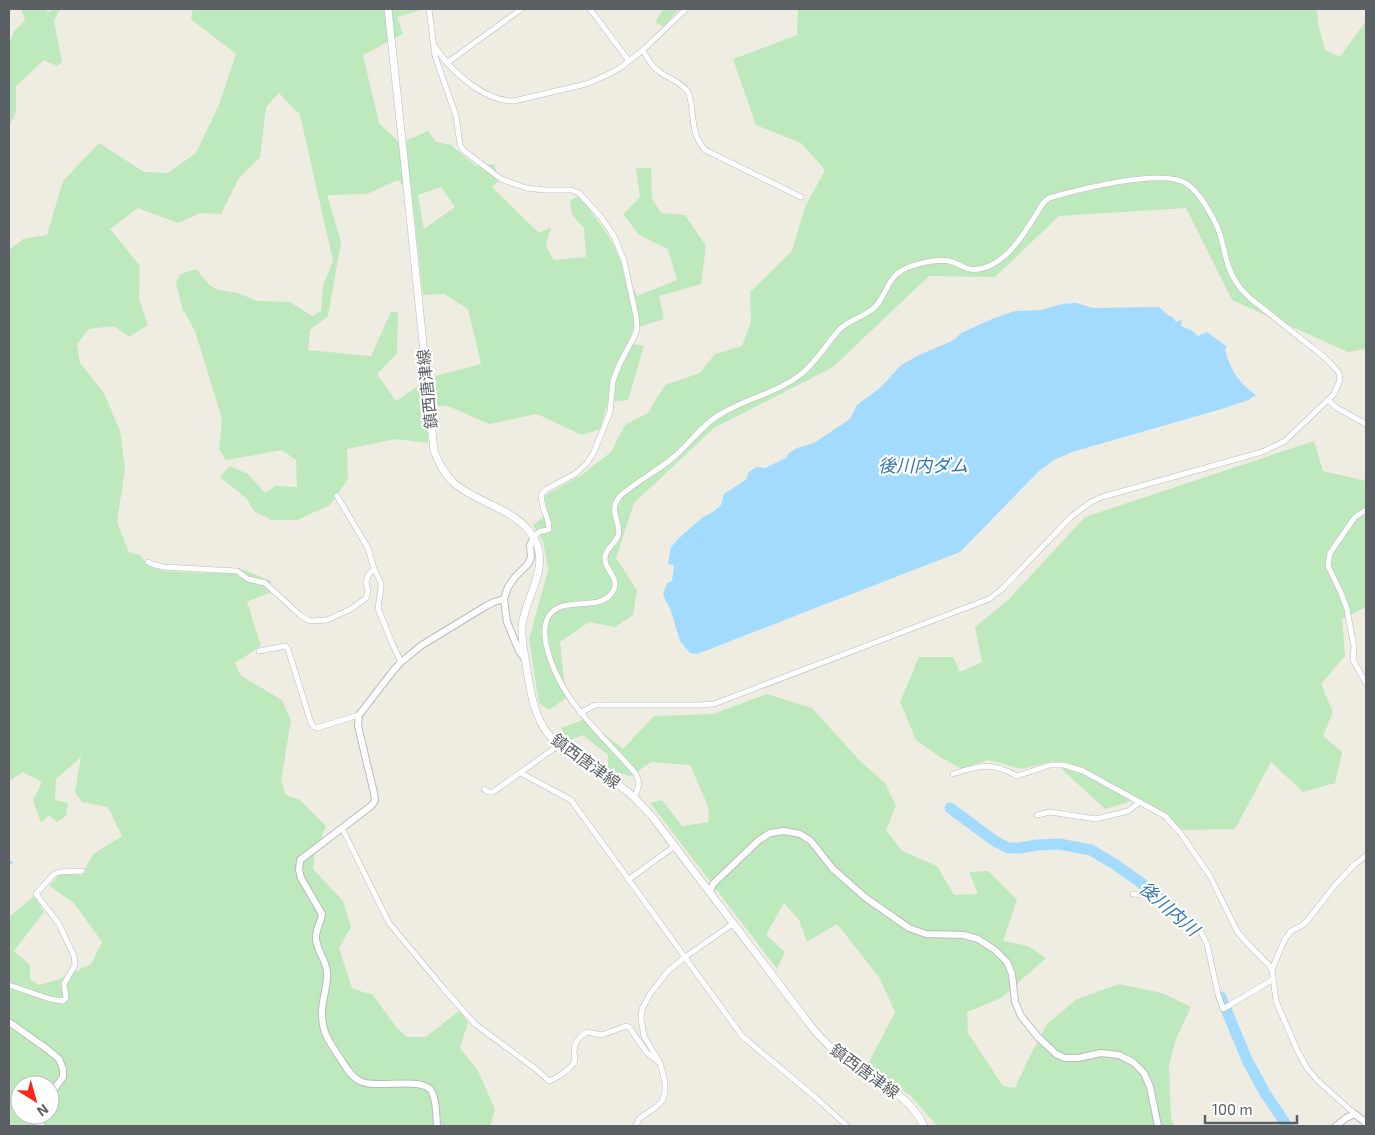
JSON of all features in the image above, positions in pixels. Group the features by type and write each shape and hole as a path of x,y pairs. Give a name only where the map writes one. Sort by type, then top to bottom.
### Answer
{"main road":[{"name":"鎮西唐津線","path":"388,9 434,451 444,472 453,482 464,491 516,518 534,536 540,560 539,573 526,607 522,625 522,639 532,698 537,713 549,735 559,745 623,788 651,815 814,1030 829,1047 899,1096 909,1105 924,1126"}],"street":[{"path":"429,9 436,56 456,116 460,145 463,150 501,180 526,188 571,190 584,197 614,236 624,261 636,316 637,329 613,381 610,412 594,452 587,463 575,474 542,493 543,507 549,530 539,532 534,536 530,545 531,557 528,564 508,587 504,599 507,622 519,652 525,659"},
{"path":"447,63 521,9"},
{"path":"590,9 630,61"},
{"path":"434,46 455,72 470,83 493,98 504,102 514,102 586,84 606,76 630,61 686,9"},
{"path":"643,50 648,60 657,70 687,90 691,99 694,131 698,143 705,150 801,197"},
{"path":"580,713 595,705 714,704 989,600 1001,590 1072,516 1091,502 1102,497 1262,452 1285,441 1329,401 1334,394 1340,380 1334,366 1248,296 1236,282 1229,269 1217,227 1196,192 1188,184 1179,180 1170,178 1138,179 1088,187 1050,198 1044,202 1011,250 998,262 982,269 968,269 948,261 936,260 904,269 891,280 883,297 875,307 839,330 815,362 800,375 782,386 734,406 717,416 676,456 620,496 614,513 619,530 618,535 604,560 614,577 615,582 612,593 597,602 557,608 551,612 547,619 544,627 545,636 550,661 559,682 580,713 636,774 639,782 638,790 634,797"},
{"path":"1329,401 1337,408 1366,424"},
{"path":"337,496 368,548 382,588 378,608 401,662"},
{"path":"1366,510 1355,517 1330,553 1328,566 1347,609 1354,647 1353,660 1366,683"},
{"path":"148,562 163,567 237,571 248,579 265,583 300,615 310,621 327,620 351,609 366,598 368,591 366,582 369,574 374,569"},
{"path":"437,1126 435,1099 431,1090 424,1085 368,1085 358,1081 326,1038 322,1010 327,968 315,938 322,920 322,914 301,878 299,870 300,860 371,806 374,801 374,793 358,726 359,715 392,671 422,645 486,606 504,599"},
{"path":"259,651 285,646 288,649 314,727 317,728 359,715"},
{"path":"484,789 488,792 493,792 559,745"},
{"path":"954,774 974,767 989,766 1008,771 1017,776 1050,764 1064,765 1083,771 1165,816 1181,834 1210,876 1237,931 1272,969"},
{"path":"520,772 571,800 742,1036 847,1126"},
{"path":"1036,815 1050,812 1096,819 1128,811 1140,802"},
{"path":"342,828 389,923 475,1024 537,1070 547,1080 552,1080 570,1068 574,1063 576,1042 582,1034 587,1032 602,1035 626,1026 629,1027 646,1053 660,1063"},
{"path":"710,892 713,884 759,840 770,833 784,831 800,834 810,841 833,869 866,898 909,928 926,934 964,935 978,939 995,950 1007,962 1012,974 1015,1002 1021,1016 1038,1037 1056,1054 1065,1058 1078,1058 1101,1053 1119,1055 1133,1062 1144,1073 1150,1087 1158,1126"},
{"path":"628,880 672,848"},
{"path":"1366,856 1355,864 1336,884 1307,921 1291,931 1285,939 1272,969 1276,1001 1297,1050 1307,1068 1318,1081 1366,1123"},
{"path":"9,985 50,1000 63,1001 66,998 64,984 75,966 74,956 59,924 36,894 53,875 59,872 82,871"},
{"path":"1133,894 1155,895 1166,900 1200,930 1207,944 1223,1009 1272,980"},
{"path":"636,1126 639,1119 662,1101 665,1093 665,1082 660,1063 644,1036 641,1018 642,1008 650,994 668,971 734,923"},
{"path":"9,1022 59,1059 63,1069 63,1077 60,1081"},
{"path":"1336,1126 1355,1114"}],"green space":[{"path":"21,9 45,9 48,12 53,9 60,9 54,21 62,62 57,66 44,60 16,86 16,112 9,127 9,43 14,31 25,20"},
{"path":"193,9 425,9 397,17 403,34 363,55 379,123 400,143 428,131 436,142 451,145 476,166 494,164 499,181 492,187 539,233 551,227 546,246 554,260 586,257 584,228 572,215 570,200 580,196 610,238 637,296 677,280 668,249 639,235 623,214 640,197 636,168 651,168 652,199 661,213 685,215 706,246 701,284 659,296 664,319 633,329 630,343 644,346 628,400 608,402 600,429 582,435 537,414 489,424 448,406 427,406 428,443 396,439 347,449 348,479 330,505 297,520 271,520 254,511 246,498 220,477 230,466 248,474 265,493 276,486 297,487 296,460 282,450 226,460 219,449 222,419 195,331 182,308 176,282 181,274 196,269 210,286 219,290 238,293 257,301 290,302 312,316 321,311 323,285 333,261 300,115 279,93 266,107 260,157 239,178 221,214 200,213 178,223 138,208 110,229 140,266 139,299 148,325 129,337 114,326 89,329 77,344 80,363 104,393 120,431 125,469 117,522 129,552 140,555 148,566 164,571 209,573 239,568 271,581 271,592 247,602 261,646 235,663 241,676 282,700 291,720 281,781 286,795 300,800 326,826 315,853 313,869 343,901 351,927 339,948 352,988 372,994 397,1028 407,1037 426,1037 459,1011 468,1022 460,1048 478,1071 495,1109 490,1126 9,1126 9,917 34,896 44,912 14,951 30,965 30,979 39,985 59,979 91,964 102,942 74,903 49,886 60,874 82,875 93,854 122,836 108,807 82,802 75,792 81,757 56,779 55,800 68,803 66,816 57,822 49,815 41,823 33,800 42,782 23,772 9,781 9,250 23,239 47,235 63,181 99,143 144,172 168,173 196,153 219,105 236,54 191,19","holes":["398,180 412,196 423,295 444,294 468,309 481,364 431,377 396,401 377,374 397,353 398,312 391,312 371,356 308,350 310,330 328,316 341,242 327,195 367,194","441,187 455,207 424,229 418,195"]},
{"path":"663,9 679,9 664,26 655,23"},
{"path":"798,9 1317,9 1318,24 1325,50 1340,57 1366,21 1366,349 1348,352 1232,300 1186,208 1059,216 995,277 929,276 833,367 714,428 634,503 616,558 637,590 633,615 615,627 589,622 560,642 566,698 549,710 539,703 529,640 548,570 543,541 533,525 548,514 544,496 580,476 611,452 625,425 648,413 665,385 700,373 715,354 742,346 751,322 750,292 792,251 805,207 825,170 801,143 756,125 733,59 797,35"},
{"path":"1314,441 1323,471 1366,481 1366,607 1342,619 1345,656 1321,684 1333,712 1323,736 1342,752 1335,783 1303,792 1271,762 1235,829 1182,830 1138,799 1105,809 1053,761 1021,769 988,760 962,769 940,757 916,740 900,702 919,657 953,657 960,672 982,662 975,627 1008,600 1085,517"},
{"path":"767,694 812,708 860,761 885,783 896,806 886,830 902,851 937,866 954,895 978,894 969,872 988,871 1017,900 1003,941 1028,946 1046,958 1001,998 967,1012 968,1033 1003,1086 1015,1088 1047,1024 1077,999 1119,984 1162,993 1191,1007 1176,1039 1169,1066 1171,1118 1174,1126 937,1126 911,1096 867,1066 895,1012 879,977 837,924 807,942 799,920 784,903 766,935 785,952 777,969 650,803 662,800 682,826 709,822 708,806 690,765 651,762 631,776 608,770 608,755 583,735 568,741 561,728 585,719 623,749 654,716 713,714"}],"water":[{"name":"後川内ダム","path":"1076,303 1093,308 1159,307 1169,316 1173,317 1176,322 1182,320 1181,326 1191,330 1198,336 1207,332 1227,347 1225,350 1233,370 1240,381 1256,395 1249,400 1218,410 1072,452 1054,460 1039,471 960,552 697,654 690,653 680,641 671,611 663,595 667,583 672,581 674,565 668,564 671,547 702,518 721,505 724,494 747,479 748,473 756,467 765,468 786,458 789,453 797,448 814,443 850,419 857,405 881,387 901,365 919,355 954,340 961,333 1015,311 1041,310 1062,304"}],"waterway":[{"name":"後川内川","path":"950,808 996,842 1009,848 1059,844 1091,850 1116,865 1164,901"},
{"name":"後川内川","path":"1221,997 1247,1060 1265,1093 1287,1126"}]}
